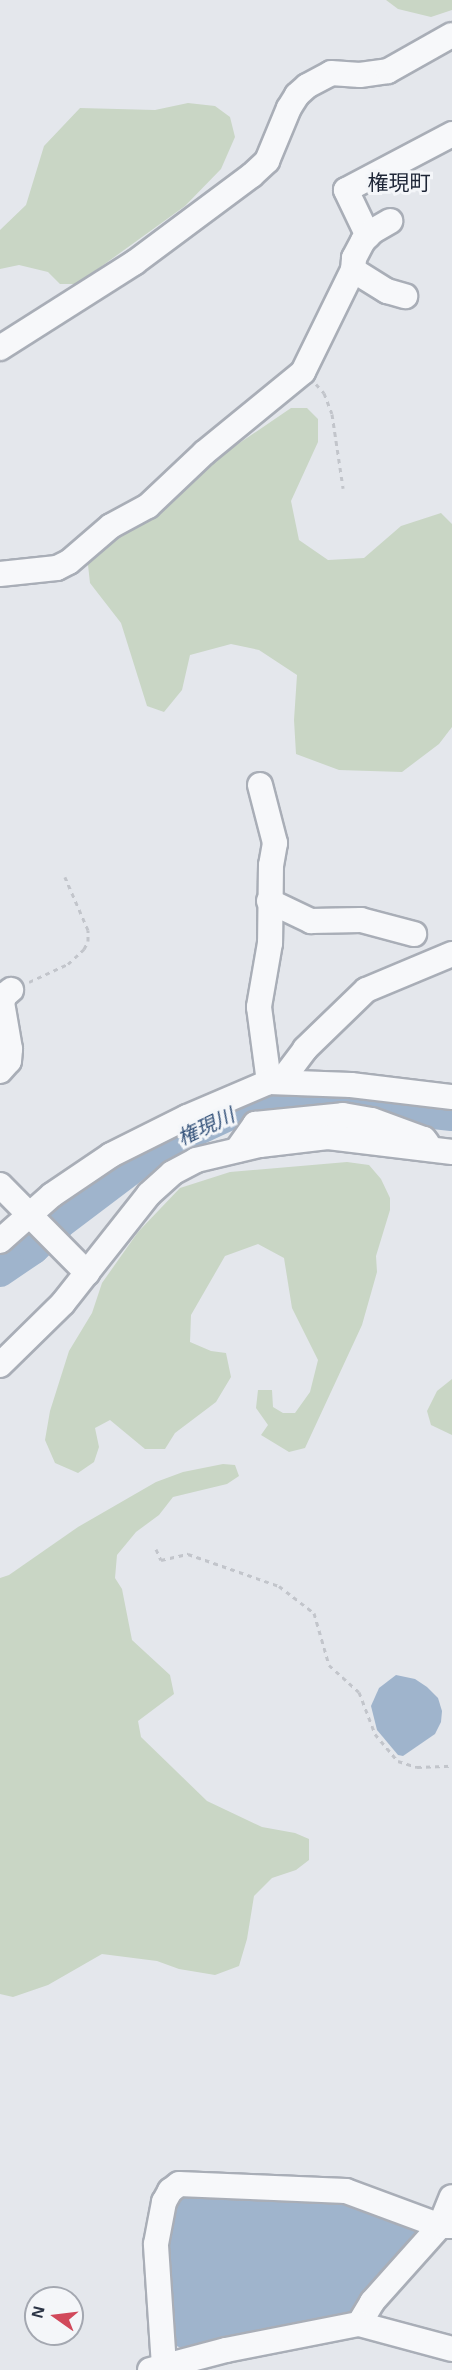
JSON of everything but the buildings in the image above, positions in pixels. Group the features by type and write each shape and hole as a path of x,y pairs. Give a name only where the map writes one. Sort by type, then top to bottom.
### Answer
{"street":[{"path":"0,348 134,263 252,175 267,161 289,108 297,95 307,86 331,73 360,75 388,71 452,35"},
{"path":"368,236 346,190 452,134"},
{"path":"0,574 57,568 69,562 111,526 148,506 204,453 303,372 352,270 354,258 368,236 390,221"},
{"path":"352,270 387,291 405,296"},
{"path":"260,785 274,843 269,901 270,942 259,1007 275,1081"},
{"path":"269,901 311,921 361,920 414,934"},
{"path":"0,1241 33,1219 76,1176 111,1155 187,1117 275,1081 366,990 452,954"},
{"path":"0,1071 9,1061 10,1049 2,1002 4,995 11,990"},
{"path":"275,1081 353,1102 372,1120 424,1139 443,1151"},
{"path":"237,1150 255,1124 315,1116 353,1102 452,1097"},
{"path":"0,1365 36,1332 87,1274 149,1194 172,1173 196,1160 237,1150 328,1137 443,1151"},
{"path":"0,1185 56,1245 87,1274"},
{"path":"446,2226 346,2192 179,2184 170,2191 164,2202 156,2244 157,2368 226,2350 359,2324 452,2349"},
{"path":"359,2324 372,2302 446,2226 452,2197"}],"path":[{"path":"303,372 324,393 332,414 344,488"},
{"path":"11,990 68,964 84,949 88,930 65,877"},
{"path":"156,1549 161,1560 188,1554 279,1586 314,1613 329,1665 359,1692 375,1734 398,1761 417,1767 452,1766"}],"green space":[{"path":"386,0 452,0 452,10 431,17 398,9"},
{"path":"188,103 215,106 230,117 235,137 221,169 185,206 77,284 60,284 48,272 19,265 0,269 0,230 26,205 44,146 80,108 155,110"},
{"path":"291,408 307,408 318,419 318,442 291,501 299,540 328,560 364,558 401,526 441,513 452,524 452,727 439,744 402,772 339,770 296,754 294,720 297,675 259,650 231,644 190,655 182,690 164,712 147,706 121,623 90,583 87,556 213,461"},
{"path":"347,1162 369,1165 381,1179 390,1198 390,1210 376,1256 377,1272 362,1325 305,1448 289,1452 261,1435 268,1425 256,1408 258,1390 272,1390 273,1407 283,1413 295,1413 310,1392 318,1360 292,1308 284,1258 258,1244 225,1256 191,1315 190,1342 211,1351 226,1353 231,1377 216,1402 175,1433 165,1449 145,1449 110,1420 95,1428 99,1447 94,1462 78,1473 55,1463 45,1440 50,1411 69,1351 92,1313 102,1283 138,1232 180,1188 230,1172"},
{"path":"452,1379 452,1435 431,1425 427,1411 437,1391"},
{"path":"223,1464 235,1465 239,1476 227,1484 173,1497 159,1515 136,1532 117,1555 115,1578 122,1589 132,1640 170,1675 174,1694 138,1721 141,1737 207,1801 262,1827 295,1833 309,1839 309,1860 296,1870 272,1878 254,1896 247,1939 239,1966 215,1975 179,1969 157,1961 102,1954 48,1985 13,1997 0,1994 0,1578 9,1575 78,1527 156,1482 183,1472"}],"water":[{"path":"396,1675 415,1679 427,1687 438,1698 442,1711 441,1722 435,1734 403,1756 398,1755 377,1730 371,1706 379,1688"},
{"path":"185,2196 343,2200 422,2226 423,2235 351,2315 238,2334 188,2351 172,2344 167,2238 175,2202"}],"waterway":[{"name":"権現川","path":"0,1272 34,1249 61,1223 160,1148 239,1111 259,1105 335,1099 365,1101 406,1111 452,1116"}],"district":[{"name":"権現町","path":"399,183"}]}
